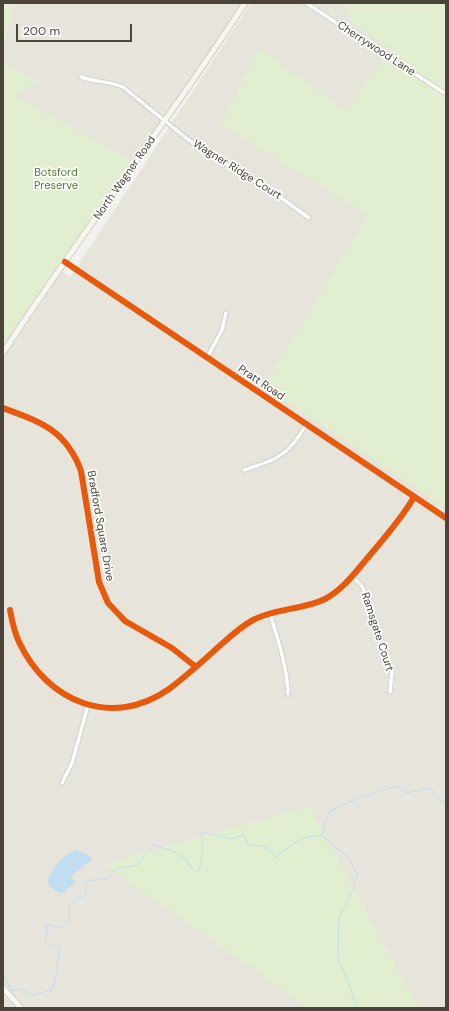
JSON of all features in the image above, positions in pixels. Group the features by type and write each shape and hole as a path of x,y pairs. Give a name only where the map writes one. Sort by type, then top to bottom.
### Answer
{"main road":[{"name":"North Wagner Road","path":"3,353 65,262 165,121 245,3"},
{"path":"3,988 21,1008"}],"street":[{"name":"Cherrywood Lane","path":"306,3 446,94"},
{"name":"Wagner Ridge Court","path":"81,77 92,81 119,85 123,87 199,148 280,197 310,218"},
{"name":"Pratt Road","path":"65,262 446,518"},
{"path":"207,358 222,330 226,313"},
{"name":"Bradford Square Drive","path":"3,408 32,419 53,431 67,443 76,457 80,471 99,582 108,603 125,621 172,648 196,667"},
{"path":"244,470 263,464 286,452 306,425"},
{"path":"10,610 18,641 29,660 43,678 54,688 65,696 88,705 117,708 135,706 154,698 169,689 254,619 288,609 302,607 325,598 337,590 352,576 404,514 414,497"},
{"name":"Ramsgate Court","path":"352,576 362,586 368,599 385,650 392,672 390,692"},
{"path":"270,614 288,678 288,694"},
{"path":"62,783 72,763 88,705"}],"shaded area":[{"path":"15,3 243,3 133,161 13,96 37,81 3,62 3,46"},
{"path":"251,3 446,3 446,1008 3,1008 3,228 70,277"}],"green space":[{"path":"3,3 15,3 3,46"},
{"path":"345,3 446,3 446,508 264,386 367,215 220,124 260,48 345,110 390,50 351,22"},
{"name":"Botsford Preserve","path":"3,62 37,81 14,96 133,161 3,344"},
{"path":"310,806 419,1008 308,1008 103,864"}],"water":[{"path":"76,850 90,856 92,859 91,861 72,876 72,879 75,881 73,886 68,888 64,893 55,891 49,885 47,880 59,862 71,852"}],"waterway":[{"path":"322,835 325,821 330,811 363,796 397,786 406,793 431,788 442,803 446,804"},
{"path":"9,991 23,989 32,995 52,990 60,947 48,945 45,939 47,935 46,924 61,928 70,918 69,907 75,900 86,895 86,881 109,878 115,869 137,865 153,845 178,854 187,861 193,870 198,872 202,860 202,832 231,839 244,835 248,845 264,846 276,857 302,838 322,835"},
{"path":"322,836 347,856 357,874 353,889 339,917 338,957 358,1008"},
{"path":"3,975 11,989"}],"cycle path":[{"path":"65,262 446,518"},
{"path":"3,408 29,418 51,429 68,446 75,457 81,471 99,582 108,603 125,621 172,648 196,667"},
{"path":"10,610 17,638 31,663 46,680 64,694 83,703 104,708 125,707 147,701 176,684 241,627 249,622 270,613 316,603 332,595 344,585 388,534 414,497"}]}
